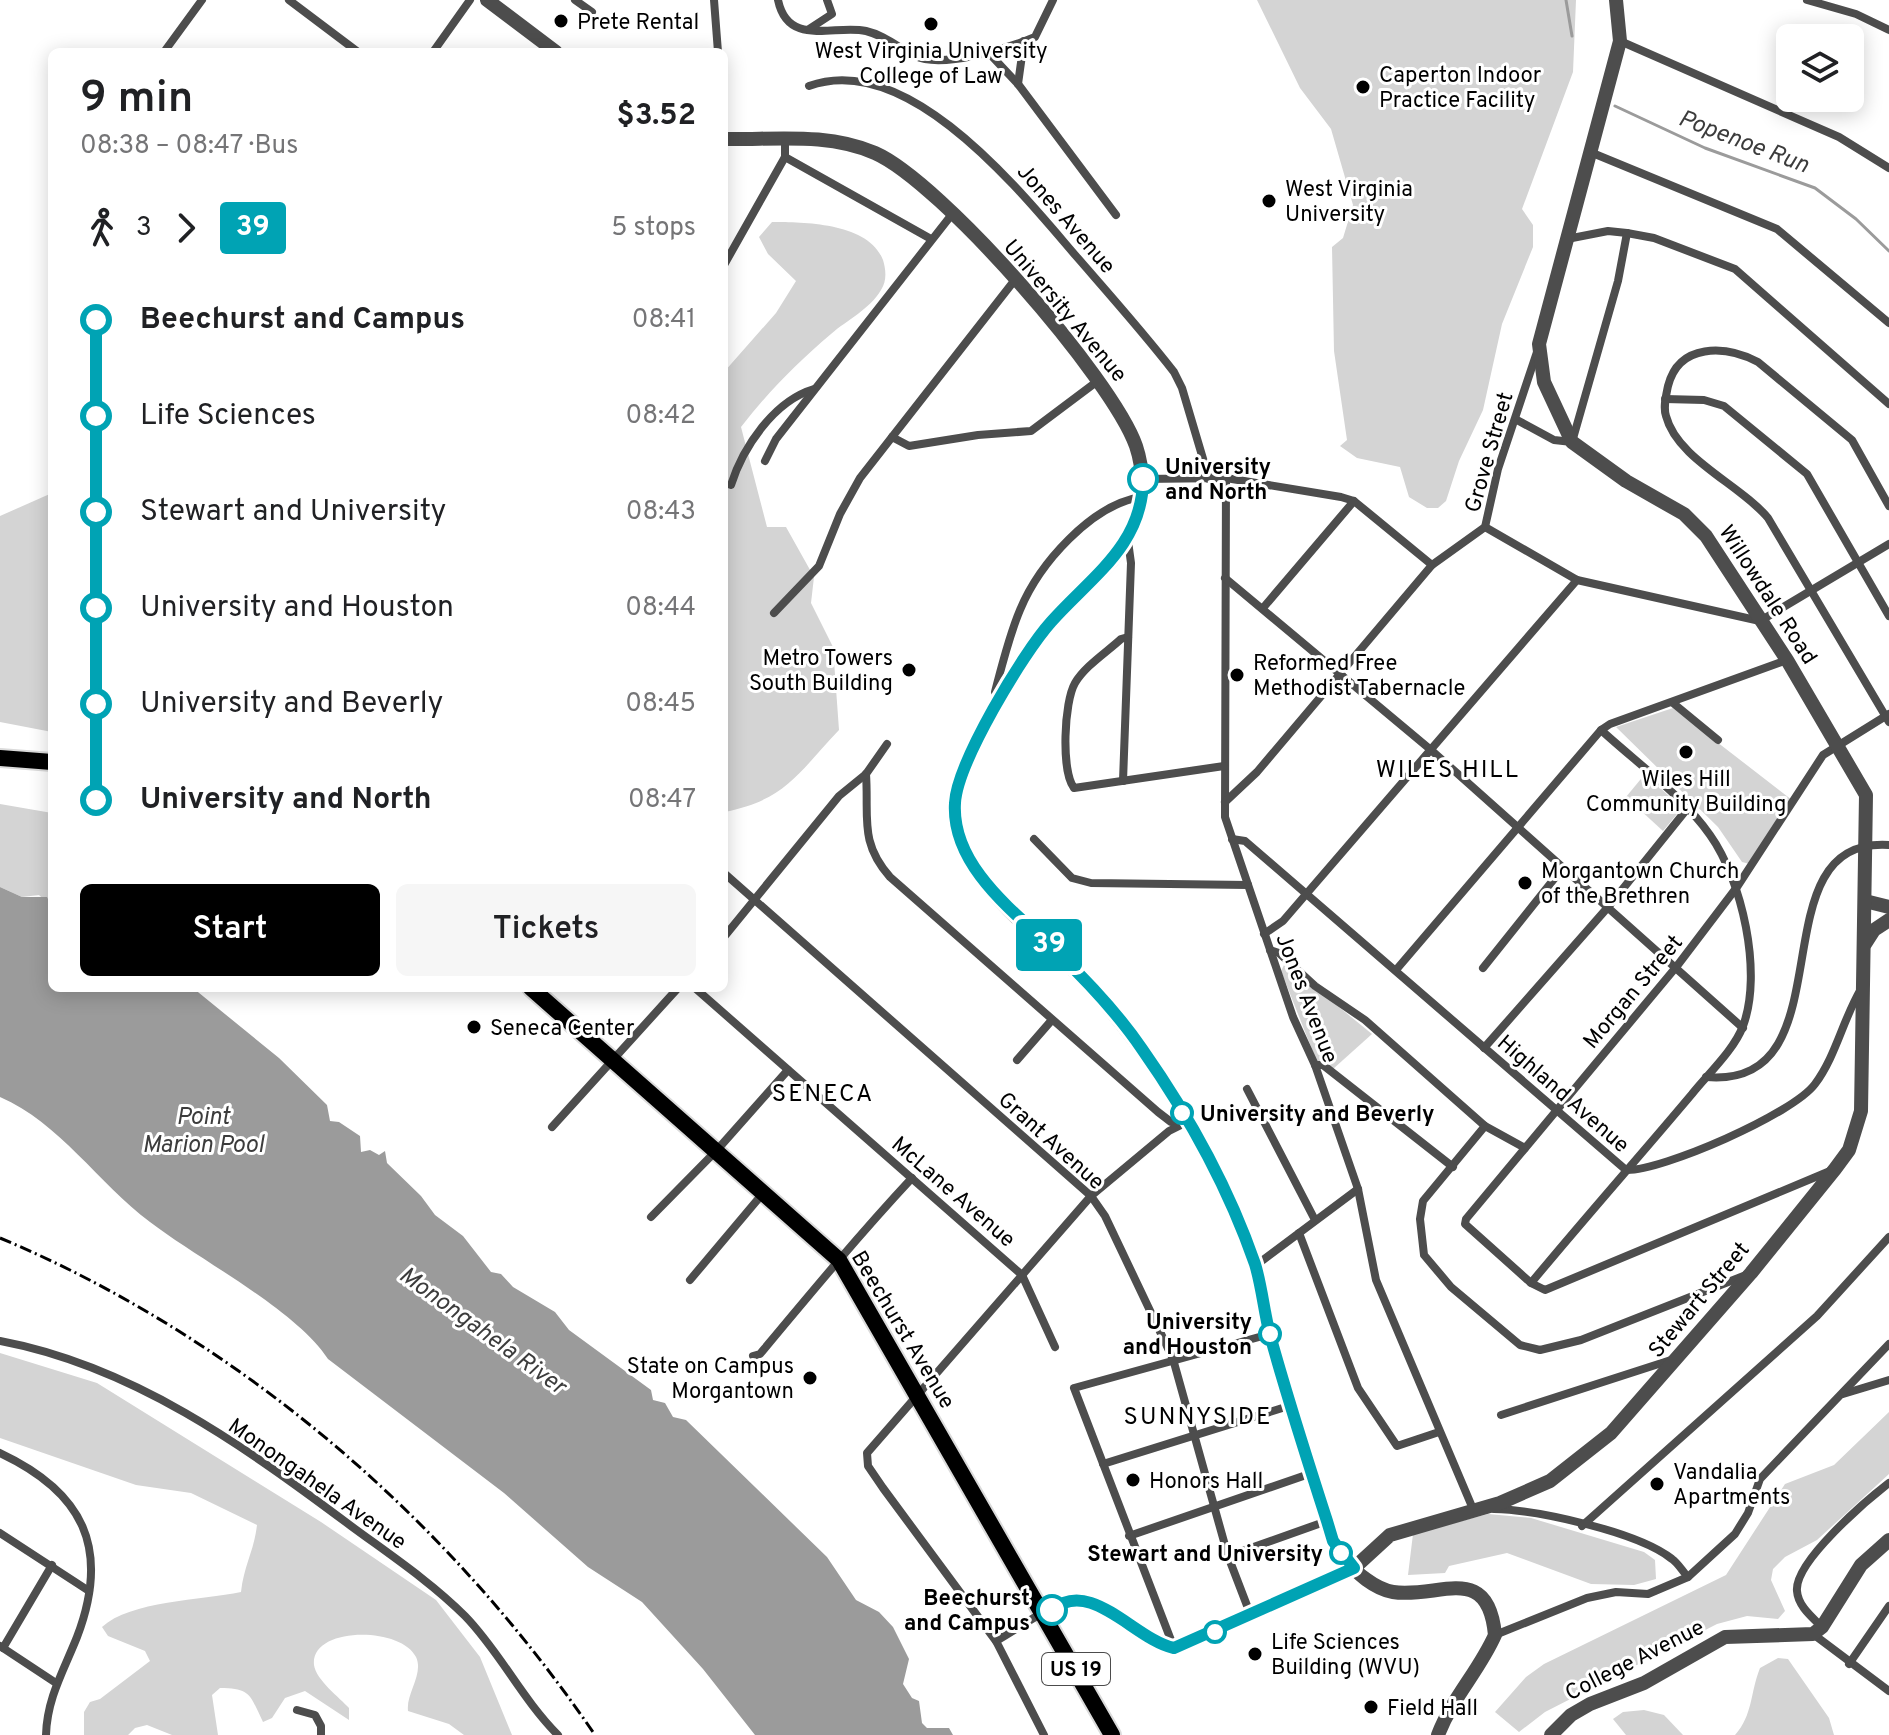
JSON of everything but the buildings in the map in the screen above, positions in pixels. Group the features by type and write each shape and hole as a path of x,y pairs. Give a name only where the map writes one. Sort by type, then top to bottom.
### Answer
{"main road":[{"path":"0,758 48,762"},
{"name":"Beechurst Avenue","path":"535,992 765,1191 839,1260 1112,1735"}],"street":[{"path":"167,48 202,0"},
{"path":"289,0 353,48"},
{"path":"436,48 470,0"},
{"path":"487,0 551,48"},
{"path":"575,0 592,12"},
{"path":"714,0 718,48"},
{"path":"778,0 786,19 816,33 865,30 918,58 933,60 987,51 1035,37 1053,0"},
{"path":"809,29 832,14 827,0"},
{"name":"Willowdale Road","path":"1616,0 1620,41 1539,344 1544,382 1572,442 1626,481 1695,523 1787,660 1838,744 1866,795 1864,945"},
{"path":"1807,0 1856,14 1889,30"},
{"path":"1018,84 1024,41"},
{"path":"1620,41 1839,137 1889,168"},
{"path":"987,51 1018,84 1116,215"},
{"name":"Jones Avenue","path":"809,86 834,80 896,93 952,127 1004,174 1174,372 1182,388 1209,479"},
{"path":"728,258 785,157 785,138"},
{"name":"University Avenue","path":"728,139 785,138 853,145 879,154 903,169 953,213 1100,380 1134,442 1143,479 1128,541 1040,635 959,779 955,804 965,850 991,888 1091,988 1142,1048 1187,1122 1255,1266 1270,1334 1333,1541 1354,1568 1374,1585 1391,1592 1449,1587 1477,1593 1488,1605 1495,1635"},
{"path":"1590,152 1777,229 1889,323"},
{"path":"785,157 931,239"},
{"path":"765,461 776,439 953,213"},
{"path":"1567,239 1608,231 1627,233 1654,238 1735,269 1889,404"},
{"path":"1517,420 1554,440 1572,442 1618,281 1627,233"},
{"path":"774,613 819,566 853,488 1014,281"},
{"name":"Grove Street","path":"1225,802 1257,772 1432,565 1485,527 1498,469 1517,420 1539,344"},
{"path":"1888,717 1809,591 1768,518 1754,501 1712,472 1673,432 1665,415 1665,399 1673,373 1689,355 1702,350 1741,353 1758,362 1852,440 1889,506"},
{"path":"892,437 909,446 1031,431 1100,380"},
{"path":"731,485 742,456 761,429 804,392 815,389"},
{"path":"1665,399 1704,400 1724,406 1793,461 1815,485 1889,616"},
{"path":"1143,479 1226,478 1354,501 1432,565"},
{"name":"Jones Avenue","path":"1226,478 1225,817 1264,934 1315,1065 1358,1189 1376,1280 1473,1509"},
{"path":"1000,702 995,692 1020,609 1032,584 1101,511 1141,497"},
{"path":"1263,608 1354,501"},
{"path":"1485,527 1577,580 1760,621 1889,544"},
{"path":"1123,781 1131,550 1128,541"},
{"path":"1225,578 1431,750 1743,1028"},
{"path":"1264,934 1274,929 1307,894 1577,580"},
{"path":"1128,637 1121,639 1085,673 1072,691 1066,729 1067,772 1074,788 1224,766"},
{"path":"1396,970 1601,730 1610,724 1787,660"},
{"path":"1673,703 1718,740"},
{"name":"Morgan Street","path":"1531,1283 1465,1224 1677,966 1737,887 1823,755 1888,717"},
{"path":"1601,730 1687,809 1711,837 1737,887 1750,975 1743,1028 1706,1077 1531,1283 1545,1290 1554,1288 1836,1168"},
{"path":"728,932 839,796 866,774 887,744"},
{"path":"866,774 866,822 874,859 1051,1021 1171,1122 1187,1122"},
{"path":"1484,1048 1609,906 1687,809"},
{"path":"1034,839 1072,878 1091,883 1248,885"},
{"name":"Highland Avenue","path":"1232,839 1245,841 1626,1170 1644,1171 1689,1153 1782,1112 1798,1101 1815,1084 1863,985"},
{"path":"1706,1077 1738,1076 1754,1069 1780,1044 1824,876 1849,849 1867,844 1889,845"},
{"path":"1483,968 1562,869"},
{"name":"Grant Avenue","path":"728,877 1091,1196 1105,1216 1173,1359 1228,1556 1251,1616"},
{"path":"1865,901 1889,907"},
{"path":"1864,945 1874,930 1889,920"},
{"name":"Stewart Street","path":"1354,1568 1390,1535 1526,1492 1572,1466 1611,1433 1751,1273 1849,1150 1861,1111 1864,945"},
{"path":"1270,950 1279,953 1315,986 1365,1020 1485,1126 1525,1148"},
{"path":"552,1127 674,992"},
{"name":"McLane Avenue","path":"700,992 1022,1275 1055,1347"},
{"path":"1017,1060 1051,1021"},
{"path":"1315,1065 1323,1065 1453,1167"},
{"path":"651,1217 717,1150 788,1070"},
{"path":"1247,1089 1315,1220"},
{"path":"1044,1735 996,1641 866,1460 867,1453 1091,1196 1169,1131 1187,1122"},
{"path":"1485,1126 1423,1201 1420,1219 1424,1255 1451,1287 1520,1345 1540,1350 1581,1340 1751,1273"},
{"path":"753,1356 760,1354 912,1178"},
{"path":"1255,1266 1358,1189"},
{"path":"690,1280 765,1191"},
{"path":"1299,1233 1358,1388 1397,1446 1439,1432"},
{"path":"1582,1526 1696,1428 1817,1316 1889,1237"},
{"path":"1174,1648 1074,1388 1270,1334"},
{"name":"Monongahela Avenue","path":"0,1341 68,1357 108,1372 188,1415 302,1490 436,1590 465,1616 556,1735"},
{"path":"1438,1735 1451,1707 1477,1670 1495,1635 1587,1598 1616,1592 1648,1594 1688,1577 1735,1534 1748,1513 1760,1479 1889,1344"},
{"path":"1501,1415 1679,1357"},
{"path":"1842,1394 1889,1380"},
{"path":"1103,1464 1292,1405"},
{"path":"0,1453 52,1483 71,1502 88,1548 89,1591 77,1636 56,1683 47,1717 46,1735"},
{"path":"1129,1536 1312,1473"},
{"path":"1889,1483 1836,1530 1797,1584 1798,1598 1817,1630 1849,1664 1889,1691"},
{"path":"1473,1509 1547,1513 1634,1540 1672,1559 1688,1577"},
{"path":"1228,1556 1327,1521"},
{"path":"0,1533 89,1591"},
{"path":"1817,1630 1861,1565 1889,1540"},
{"path":"52,1565 2,1647 56,1683"},
{"path":"996,1641 1069,1600 1083,1600 1099,1606 1161,1645 1174,1648 1354,1568"},
{"path":"1849,1664 1889,1606"},
{"name":"College Avenue","path":"1551,1735 1571,1715 1590,1704 1644,1683 1725,1637 1817,1630"},
{"path":"297,1710 315,1715 321,1726 321,1735"}],"shaded area":[{"path":"1257,0 1576,0 1573,72 1522,209 1533,225 1533,247 1502,324 1483,410 1459,461 1446,501 1438,508 1427,508 1409,497 1400,467 1357,458 1340,446 1347,440 1334,351 1332,247 1343,238 1353,205 1331,129 1300,88"},
{"path":"772,222 835,227 864,238 876,248 883,260 885,275 883,287 871,303 795,367 741,427 767,527 786,527 814,577 811,603 833,647 839,730 801,772 777,792 728,811 728,367 776,313 796,281 768,254 759,237"},
{"path":"48,495 48,731 0,722 0,516"},
{"path":"1673,708 1792,800 1750,864 1742,862 1718,827 1616,727"},
{"path":"1645,774 1682,808 1663,831 1626,797"},
{"path":"0,804 48,812 48,903 39,895 22,897 0,887"},
{"path":"1285,963 1372,1034 1333,1069 1317,1062 1281,971"},
{"path":"0,1353 97,1383 321,1522 436,1600 480,1657 512,1735 464,1735 449,1724 408,1711 418,1670 416,1657 407,1647 393,1640 358,1635 326,1643 317,1652 314,1665 324,1683 349,1708 349,1720 305,1691 285,1698 272,1718 263,1722 248,1695 238,1690 220,1688 212,1695 218,1735 172,1735 147,1725 135,1728 128,1735 84,1735 84,1712 90,1702 100,1699 150,1661 145,1651 108,1636 102,1627 114,1618 148,1607 241,1592 257,1525 191,1493 136,1485 0,1438"},
{"path":"1889,1412 1889,1474 1817,1540 1785,1557 1773,1569 1771,1580 1785,1611 1778,1619 1747,1616 1717,1624 1545,1712 1519,1732 1495,1712 1526,1677 1544,1664 1726,1575 1785,1484 1834,1465"},
{"path":"1488,1514 1531,1518 1644,1552 1655,1560 1656,1579 1634,1585 1591,1584 1507,1553 1449,1566 1445,1573 1408,1575 1413,1534"},
{"path":"1778,1658 1788,1659 1829,1718 1834,1735 1735,1735 1748,1712 1760,1668"},
{"path":"1644,1710 1664,1715 1683,1735 1626,1735 1613,1719 1623,1712"}],"water":[{"name":"Point Marion Pool","path":"0,887 22,897 48,899 48,992 198,992 279,1058 327,1105 330,1121 339,1122 360,1136 361,1152 370,1150 379,1155 385,1151 387,1163 421,1196 435,1215 463,1236 491,1272 501,1274 513,1287 555,1312 569,1330 651,1390 653,1400 665,1403 673,1417 686,1420 827,1557 856,1600 879,1612 893,1627 909,1659 903,1684 912,1698 919,1701 922,1723 927,1728 949,1728 953,1735 755,1735 703,1669 642,1602 588,1567 504,1493 328,1359 313,1340 271,1304 150,1222 41,1122 0,1097"}],"waterway":[{"name":"Popenoe Run","path":"1566,0 1572,36"},
{"name":"Popenoe Run","path":"1615,106 1705,148 1815,188 1856,219 1889,251"}],"railway":[{"path":"0,1238 89,1280 174,1328 256,1383 333,1444 406,1510 474,1581 537,1656 595,1735"}],"bus line":[{"name":"39","path":"1052,1610 1069,1600 1083,1600 1099,1606 1161,1645 1174,1648 1334,1580 1354,1568 1333,1541 1270,1334 1255,1266 1196,1137 1142,1048 1059,954 991,888 965,850 957,825 955,804 959,779 968,759 1040,635 1128,541 1136,520 1143,479"}],"place":[{"name":"Prete Rental","path":"561,21"},
{"name":"West Virginia University College of Law","path":"931,24"},
{"name":"Caperton Indoor Practice Facility","path":"1363,87"},
{"name":"West Virginia University","path":"1269,201"},
{"name":"University and North","path":"1143,479"},
{"name":"Metro Towers South Building","path":"909,670"},
{"name":"Reformed Free Methodist Tabernacle","path":"1237,675"},
{"name":"Wiles Hill Community Building","path":"1686,752"},
{"name":"Morgantown Church of the Brethren","path":"1525,883"},
{"name":"Seneca Center","path":"474,1027"},
{"name":"University and Beverly","path":"1182,1113"},
{"name":"University and Houston","path":"1270,1334"},
{"name":"State on Campus Morgantown","path":"810,1378"},
{"name":"Honors Hall","path":"1133,1480"},
{"name":"Vandalia Apartments","path":"1657,1484"},
{"name":"Stewart and University","path":"1341,1553"},
{"name":"Beechurst and Campus","path":"1052,1610"},
{"name":"Life Sciences Building (WVU)","path":"1255,1654"},
{"name":"Field Hall","path":"1371,1707"}],"district":[{"name":"WILES HILL","path":"1448,769"},
{"name":"SENECA","path":"823,1093"},
{"name":"SUNNYSIDE","path":"1198,1416"}],"water label":[{"name":"Monongahela River","path":"483,1330"}]}
